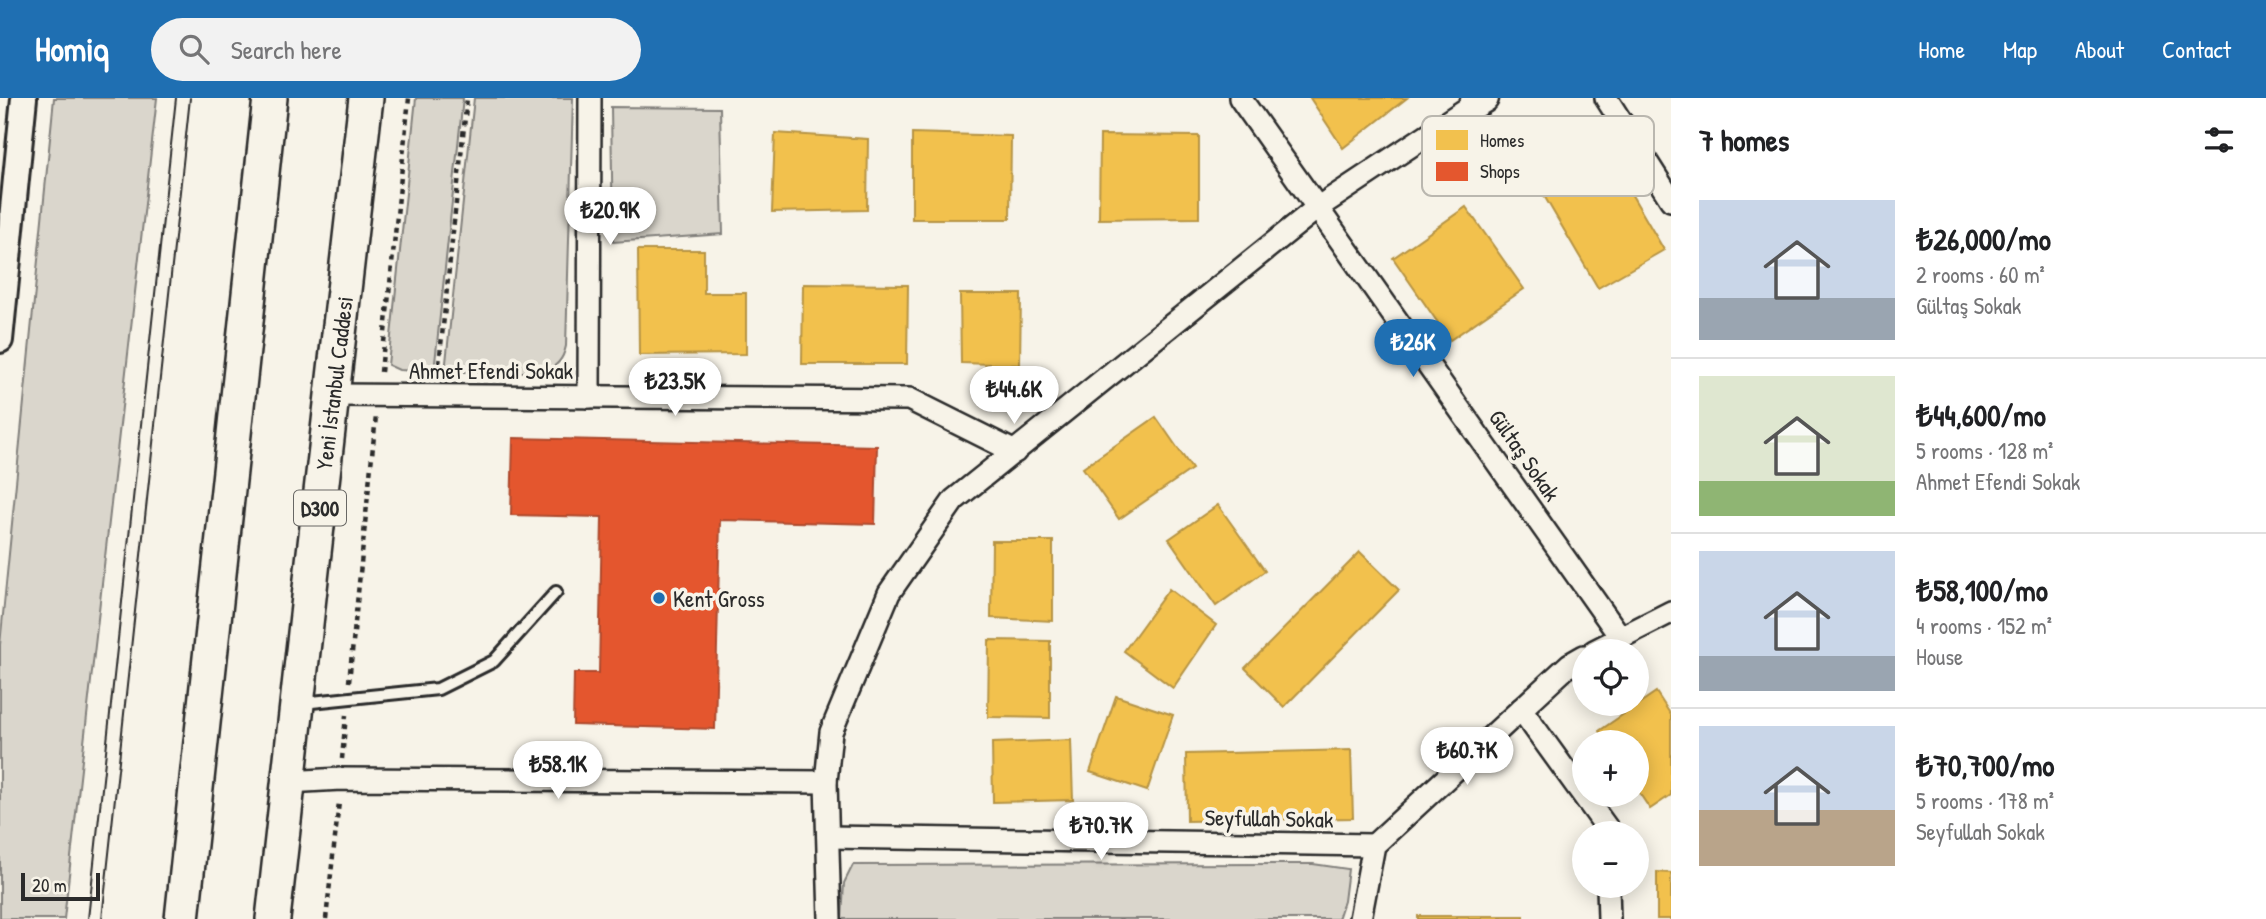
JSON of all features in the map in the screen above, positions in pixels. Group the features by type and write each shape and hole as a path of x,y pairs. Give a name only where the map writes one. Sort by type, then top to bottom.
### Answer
{"highway":[{"path":"182,919 270,98"},
{"name":"Yeni İstanbul Caddesi","path":"273,919 295,704 334,395 366,98"}],"street":[{"path":"0,340 7,190 24,98"},
{"path":"589,397 590,98"},
{"name":"Gültaş Sokak","path":"1240,98 1621,638"},
{"path":"1606,98 1617,116"},
{"path":"1455,116 1479,100"},
{"path":"830,919 826,782 831,733 889,593 954,500 1317,208 1422,138"},
{"path":"1654,173 1671,200"},
{"name":"Ahmet Efendi Sokak","path":"334,395 909,399 1015,452"},
{"path":"1621,638 1670,614"},
{"path":"1360,919 1374,845 1572,663"},
{"path":"1521,709 1602,821"},
{"path":"288,782 341,779 826,782"},
{"name":"Seyfullah Sokak","path":"828,837 1374,845"},
{"path":"1608,898 1609,919"}],"lane":[{"path":"295,704 438,689 494,661 556,592"}],"path":[{"path":"326,919 409,98"},
{"path":"437,378 467,98"}],"shaded area":[{"path":"54,98 157,98 64,919 0,919 0,645"},
{"path":"416,98 463,98 434,372 399,370 388,365"},
{"path":"474,98 573,98 566,346 559,362 544,372 445,372"},
{"path":"611,107 720,108 723,234 613,242"},
{"path":"1313,864 1348,869 1344,901 1338,919 842,919 844,883 853,865"}],"building: Homes":[{"path":"1310,98 1407,98 1343,148"},
{"path":"775,133 868,139 867,210 772,212"},
{"path":"912,133 1011,136 1010,219 912,219"},
{"path":"1100,135 1199,136 1199,218 1099,219"},
{"path":"1544,196 1632,196 1664,250 1598,288"},
{"path":"1466,207 1524,289 1450,340 1393,258"},
{"path":"638,250 704,250 704,293 746,293 746,354 639,355"},
{"path":"803,284 908,285 907,364 802,364"},
{"path":"960,294 1021,294 1020,365 961,363"},
{"path":"1156,417 1192,469 1119,519 1083,468"},
{"path":"1218,505 1265,571 1216,606 1169,539"},
{"path":"992,541 1053,541 1053,621 991,618"},
{"path":"1360,552 1399,590 1284,707 1245,668"},
{"path":"1169,589 1216,625 1173,688 1124,651"},
{"path":"989,640 1050,641 1050,718 988,717"},
{"path":"1656,692 1671,715 1671,795 1650,809 1649,730 1600,730 1621,716 1649,716 1649,697"},
{"path":"1116,696 1173,715 1147,791 1090,772"},
{"path":"1071,740 1073,800 993,802 992,743"},
{"path":"1351,750 1353,818 1187,821 1186,754"},
{"path":"1657,872 1671,873 1671,919 1657,919"},
{"path":"1418,916 1524,916 1524,919 1418,919"}],"building: Shops":[{"name":"Kent Gross","path":"513,438 877,446 875,524 720,520 715,729 573,725 574,673 599,673 602,517 511,515"}],"tram line":[{"path":"88,919 176,98"},
{"path":"102,919 190,98"}],"place":[{"name":"Kent Gross","path":"659,598"}]}
